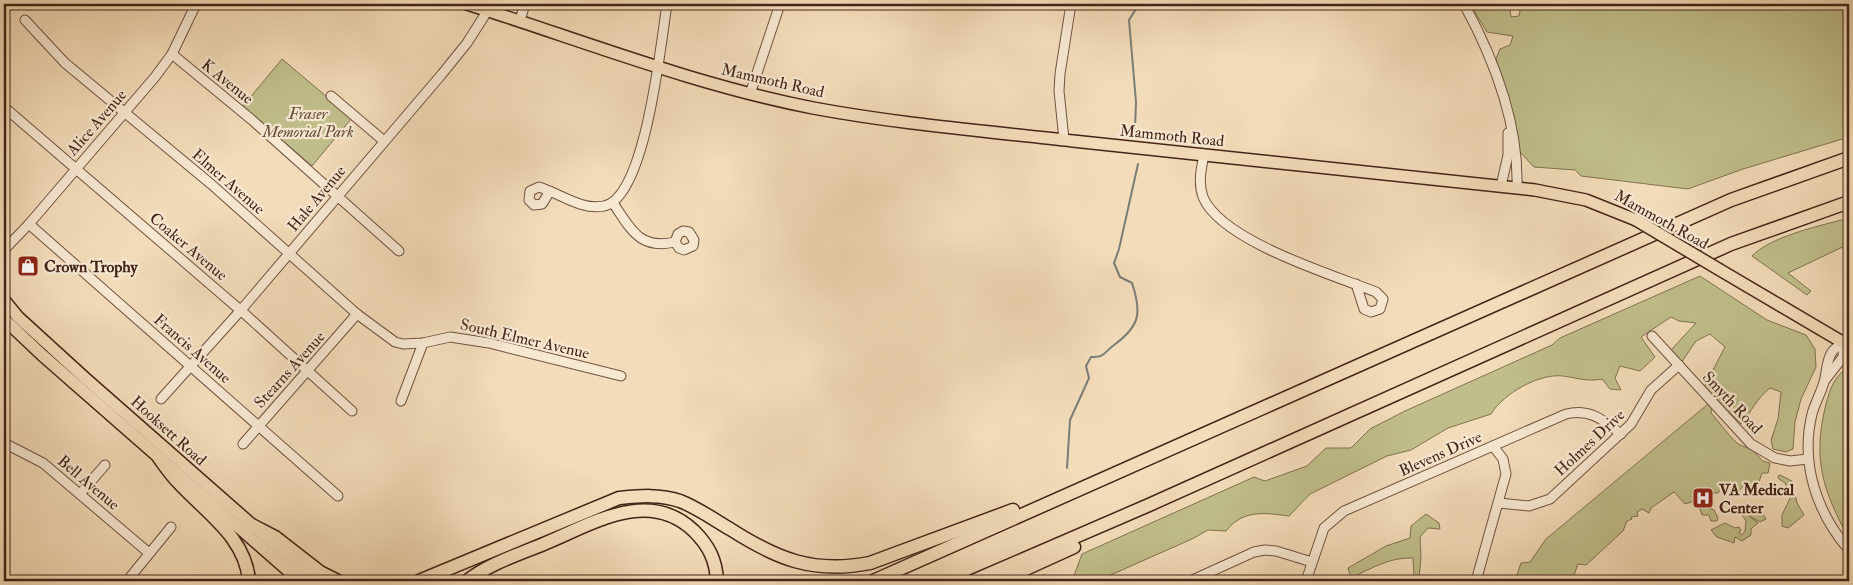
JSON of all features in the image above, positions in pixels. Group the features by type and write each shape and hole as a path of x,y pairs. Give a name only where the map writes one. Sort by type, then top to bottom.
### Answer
{"highway":[{"path":"873,581 1722,203 1849,158"},
{"path":"973,581 1149,505 1722,248 1786,223 1849,202"},
{"path":"159,458 178,482 229,533 245,561 249,581"},
{"path":"419,581 619,498 652,495 678,501 698,509 772,555 802,564 834,567 870,563 1014,510 1052,502"},
{"path":"999,581 1094,537 1149,505"},
{"path":"467,581 486,570 604,519 631,511 650,509 670,514 688,525 705,542 716,563 717,581"},
{"path":"250,524 275,537 320,572 338,581"}],"main road":[{"name":"Mammoth Road","path":"467,4 657,66 750,94 813,108 888,120 1064,140 1501,186 1586,200 1636,220 1848,342"},
{"name":"Hooksett Road","path":"4,300 18,317 79,372 316,581"},
{"name":"Hooksett Road","path":"4,319 42,355 300,581"}],"street":[{"name":"Alice Avenue","path":"4,250 29,224 172,54 196,4"},
{"path":"520,20 525,4"},
{"path":"550,191 594,207 613,203 624,187 643,144 652,105 667,4"},
{"path":"750,94 780,4"},
{"path":"1064,140 1059,91 1071,4"},
{"path":"1464,4 1487,50 1501,89 1514,141 1517,188"},
{"name":"Hale Avenue","path":"161,399 241,310 467,43 488,10"},
{"name":"Elmer Avenue","path":"25,20 65,62 125,111 357,314 395,342 402,344 423,343"},
{"name":"K Avenue","path":"172,54 252,120 399,251"},
{"path":"331,96 384,141"},
{"name":"Coaker Avenue","path":"4,107 241,310 352,411"},
{"path":"1501,186 1508,155 1508,118"},
{"path":"1204,155 1200,177 1201,191 1211,210 1228,226 1292,259 1356,284"},
{"path":"613,203 629,228 645,241 656,245 675,242"},
{"name":"Francis Avenue","path":"29,224 338,496"},
{"name":"Stearns Avenue","path":"243,444 357,314"},
{"name":"Smyth Road","path":"1652,336 1743,436 1759,450 1783,460 1808,459"},
{"name":"South Elmer Avenue","path":"423,343 450,337 489,343 621,376"},
{"path":"1848,342 1843,357 1824,381 1812,414 1808,436 1808,459 1813,485 1825,518 1849,550"},
{"path":"401,401 423,343"},
{"name":"Holmes Drive","path":"1499,503 1529,506 1543,503 1621,434 1638,415 1651,390 1679,365"},
{"name":"Blevens Drive","path":"1306,581 1324,528 1339,515 1559,416 1579,411 1598,416 1621,434"},
{"name":"Bell Avenue","path":"4,443 43,463 149,553"},
{"path":"1476,581 1506,474 1503,459 1494,446"},
{"path":"80,494 105,465"},
{"path":"127,581 171,526"},
{"path":"1190,581 1265,550 1312,562"},
{"path":"1211,572 1213,581"}],"green space":[{"path":"1470,4 1505,4 1510,9 1511,17 1519,16 1520,11 1517,4 1849,4 1849,137 1743,169 1688,189 1581,176 1575,170 1534,167 1520,152 1496,59 1500,49 1510,45 1513,36 1487,32"},
{"name":"Fraser Memorial Park","path":"282,59 352,118 312,166 243,106"},
{"path":"1849,218 1849,244 1788,273 1811,291 1807,295 1752,256 1784,237"},
{"path":"1700,276 1767,320 1806,335 1815,349 1816,367 1801,399 1795,422 1793,449 1786,452 1773,449 1771,440 1778,419 1781,392 1770,388 1765,392 1741,424 1704,387 1725,347 1710,334 1696,341 1681,363 1670,351 1696,323 1679,321 1671,317 1641,337 1655,357 1640,371 1620,366 1615,378 1621,390 1610,389 1602,379 1587,380 1554,376 1533,381 1522,386 1504,399 1491,414 1448,428 1411,450 1387,456 1310,494 1289,516 1255,514 1247,516 1233,524 1226,531 1208,530 1106,577 1103,581 1072,581 1082,554 1254,477 1265,481 1307,466 1326,448 1351,448 1370,429 1405,411 1552,345 1560,338"},
{"path":"1849,367 1849,539 1832,505 1822,474 1820,442 1829,393 1840,374"},
{"path":"1708,404 1712,407 1711,413 1733,440 1753,450 1763,461 1770,463 1768,473 1762,473 1758,485 1744,485 1738,492 1729,489 1727,482 1718,493 1710,493 1706,499 1698,497 1695,501 1685,504 1674,492 1651,508 1649,513 1642,509 1637,512 1638,516 1631,517 1632,519 1627,521 1623,531 1586,565 1578,564 1572,581 1515,581 1521,563 1530,562 1546,539"},
{"path":"1780,475 1792,481 1797,503 1804,515 1788,528 1782,526 1782,515 1791,496 1785,483 1779,479 1778,476"},
{"path":"1705,503 1705,506 1714,510 1718,518 1717,521 1711,521 1709,515 1702,515 1699,506"},
{"path":"1745,512 1762,513 1766,519 1760,522 1749,516 1758,523 1751,529 1751,535 1742,541 1735,537 1734,543 1717,537 1711,530 1725,523 1735,528 1739,527 1741,530 1739,533 1742,535 1745,531 1746,521 1742,515"},
{"path":"1426,514 1439,523 1440,529 1428,528 1420,537 1421,558 1419,578 1414,576 1413,558 1405,558 1389,561 1351,578 1348,568 1386,546 1410,538 1411,526"}],"waterway":[{"path":"1135,128 1136,102 1129,20 1139,4"},
{"path":"1067,468 1070,420 1089,378 1086,366 1091,357 1102,355 1129,332 1134,325 1138,311 1132,283 1120,277 1114,263 1119,249 1138,164"},
{"path":"1041,581 1044,575"}],"place":[{"name":"Crown Trophy","path":"28,266"},
{"name":"VA Medical Center","path":"1703,498"}]}
